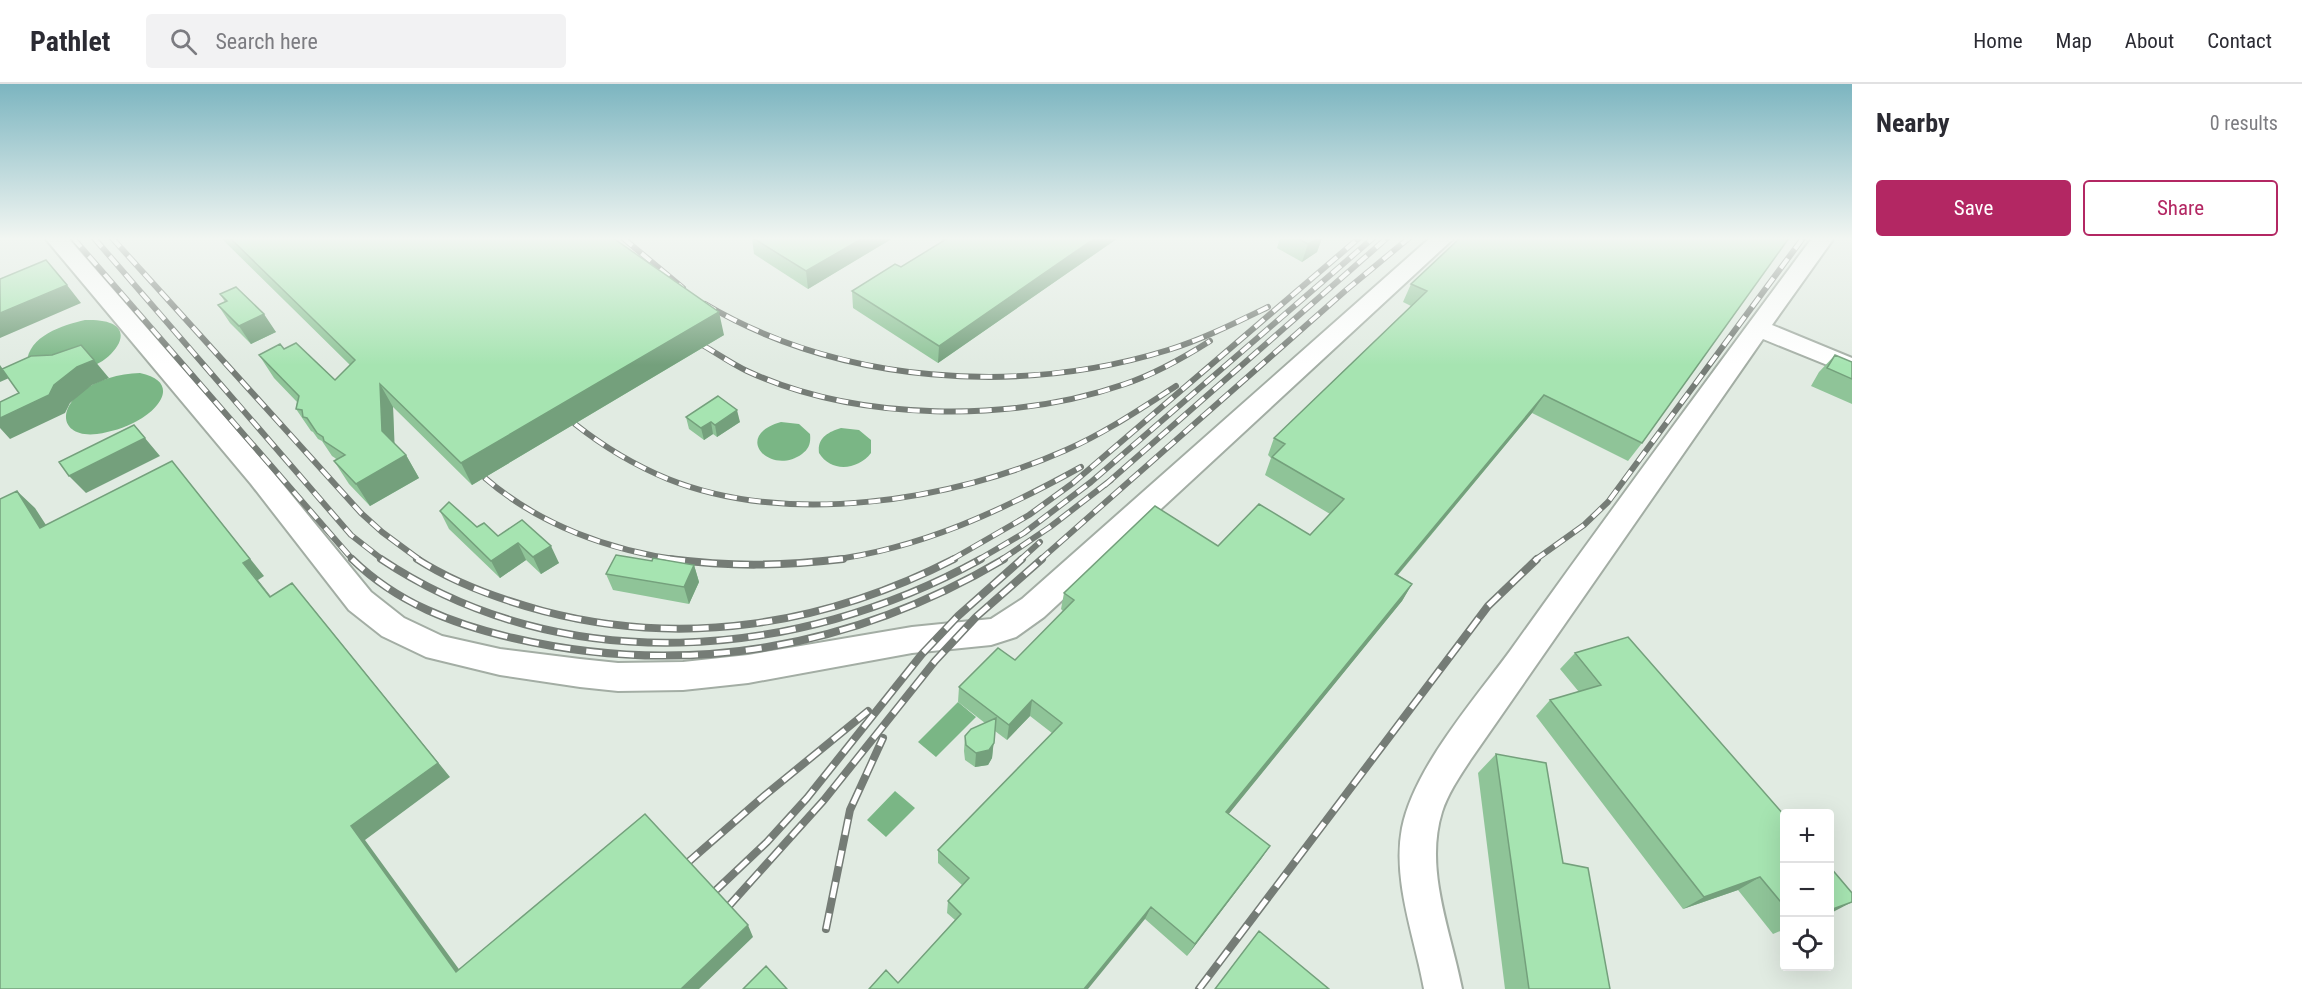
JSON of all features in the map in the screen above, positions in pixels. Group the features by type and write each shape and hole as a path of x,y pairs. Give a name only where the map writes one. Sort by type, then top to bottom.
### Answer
{"street":[{"path":"84,280 261,477 360,601 393,627 436,648 500,662 618,677 683,676 748,669 912,640 984,633 1005,628 1042,600 1396,280"},
{"path":"1443,989 1422,883 1419,854 1420,829 1426,807 1438,782 1526,654 1792,280"},
{"path":"1758,328 1852,367"}],"shaded area":[{"path":"85,320 105,321 116,326 121,334 114,351 105,359 94,366 83,369 62,369 27,363 33,346 48,333"},
{"path":"140,373 160,382 163,388 159,402 146,416 127,426 97,434 77,432 67,423 68,409 80,393 109,378"},
{"path":"781,422 799,424 810,434 810,443 802,454 790,460 779,461 761,452 757,444 759,436 766,428"},
{"path":"841,428 859,430 871,440 871,453 866,459 852,466 837,466 830,464 819,453 820,443 824,436"},
{"path":"958,702 976,717 936,757 918,742"},
{"path":"895,791 915,808 886,837 867,820"}],"building":[{"path":"0,280 63,280 67,285 0,313"},
{"path":"273,280 673,280 719,312 461,463 380,384 382,431 406,455 356,484 334,461 345,455 324,441 307,418 303,417 302,410 296,409 299,396 259,355 280,344 284,349 296,343 335,380 355,360"},
{"path":"869,280 1034,280 939,346 852,291"},
{"path":"1415,280 1759,280 1642,443 1544,395 1395,574 1412,584 1226,812 1270,846 1195,944 1151,907 1084,989 869,989 886,970 898,983 961,914 948,901 969,878 938,850 1062,723 1032,700 1009,725 959,687 998,648 1015,660 1074,600 1064,593 1155,506 1218,546 1259,504 1310,535 1344,499 1272,457 1285,444 1274,438 1427,291 1411,284"},
{"path":"236,287 264,314 239,326 218,305 227,301 220,294"},
{"path":"81,345 94,360 77,367 54,385 49,395 0,418 0,402 19,393 2,369 31,356 52,355"},
{"path":"1835,355 1852,362 1852,379 1827,368"},
{"path":"718,396 737,410 715,425 711,422 701,428 686,417"},
{"path":"134,425 145,438 69,476 59,462"},
{"path":"172,461 250,559 243,563 270,597 292,583 438,763 351,826 456,972 645,814 748,925 681,989 0,989 0,499 17,491 40,528"},
{"path":"449,502 477,527 484,523 498,536 522,520 551,546 533,557 518,543 491,561 440,511"},
{"path":"616,555 694,565 684,587 606,574"},
{"path":"1628,637 1780,810 1780,901 1760,877 1704,897 1550,700 1601,685 1575,653"},
{"path":"996,718 994,743 989,750 976,753 966,745 965,736 971,729"},
{"path":"1496,754 1546,763 1563,863 1588,868 1610,989 1529,989"},
{"path":"1834,872 1852,893 1852,902 1834,909"},
{"path":"1259,931 1329,989 1215,989"},
{"path":"766,966 787,989 743,989"}],"railway":[{"path":"110,280 353,559"},
{"path":"131,280 351,535 383,560"},
{"path":"150,280 361,513 420,560"},
{"path":"674,280 683,288"},
{"path":"951,560 1029,515 1073,483 1310,280"},
{"path":"978,560 1024,533 1091,482 1324,280"},
{"path":"1109,482 1339,280"},
{"path":"1040,560 1358,280"},
{"path":"1535,560 1584,525 1608,502 1772,280"},
{"path":"705,304 758,331 813,351 872,366 931,374 992,377 1052,373 1111,365 1181,346 1268,307"},
{"path":"704,346 747,371 790,388 837,400 885,408 935,411 1034,406 1081,397 1147,375 1210,341"},
{"path":"575,424 631,462 668,479 715,494 765,502 817,504 869,502 973,483 1021,468 1095,436 1176,386"},
{"path":"830,560 896,547 960,526 1022,498 1081,467"},
{"path":"485,478 506,495 529,509 577,533 628,550 681,560"},
{"path":"1001,560 1050,527 1109,482"},
{"path":"1105,485 1109,482"},
{"path":"1020,560 1040,542"},
{"path":"353,559 369,574 407,600 469,626 513,638 577,650 641,655 704,654 766,647 827,634 887,615 946,590 1004,559"},
{"path":"381,559 451,598 525,624 602,639 680,643 758,636 835,619 910,593 981,559"},
{"path":"417,559 478,590 543,611 596,622 649,628 701,628 753,624 804,614 855,600 905,582 954,559"},
{"path":"669,559 756,565 843,559"},
{"path":"713,893 767,842 807,798 922,654 958,616 1022,559"},
{"path":"727,908 824,800 935,661 976,617 1042,559"},
{"path":"1199,989 1488,606 1537,559"},
{"path":"686,864 764,796 868,711"},
{"path":"826,929 850,810 883,738"}]}
